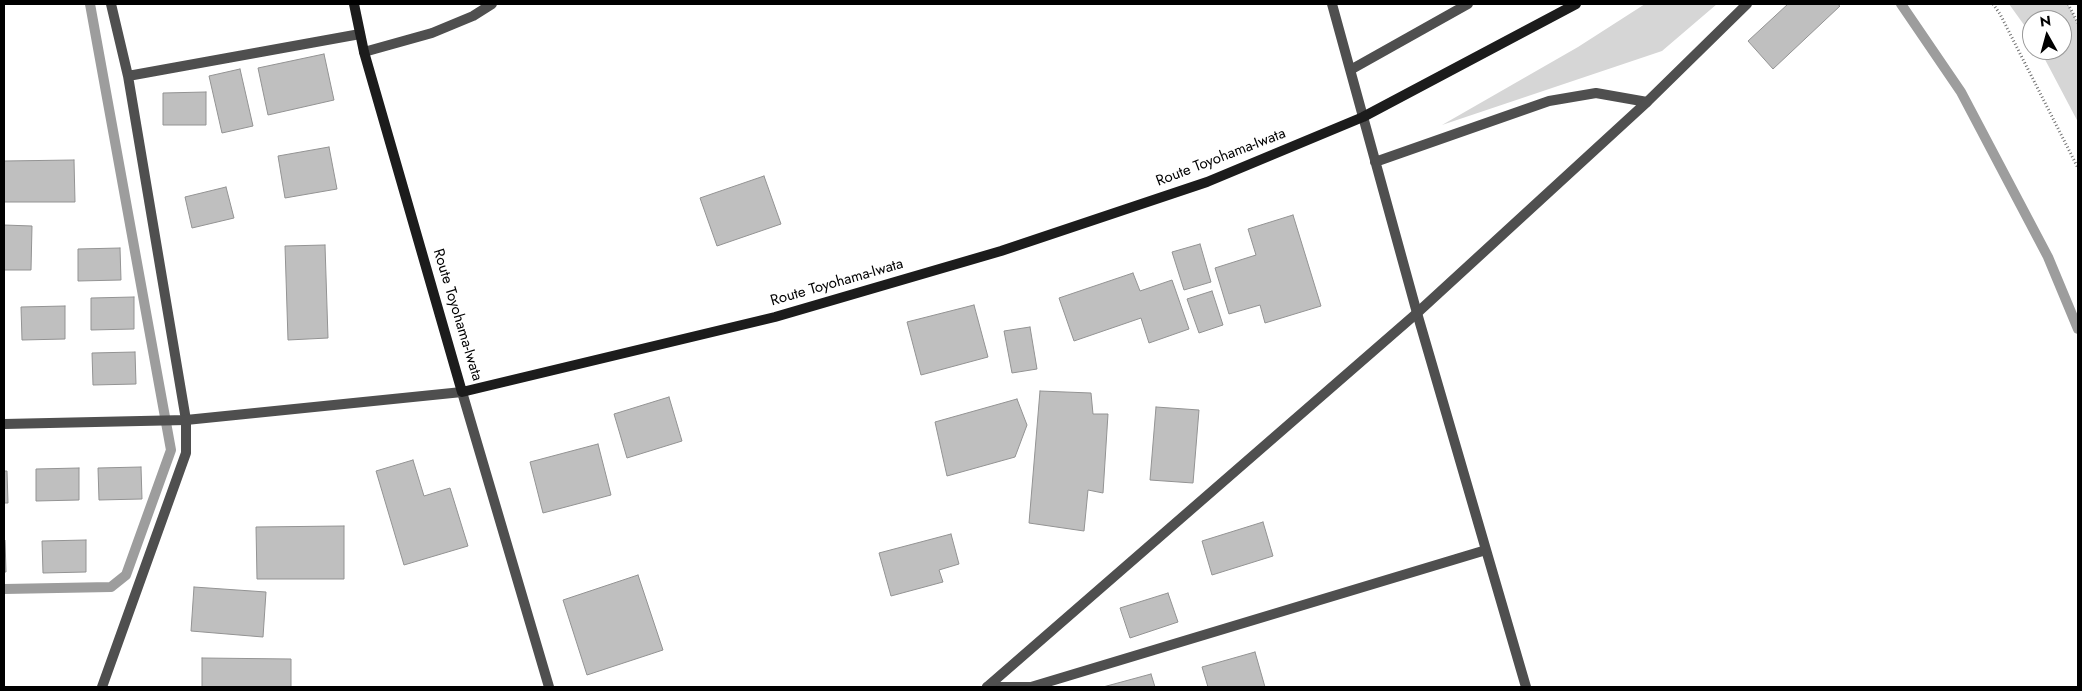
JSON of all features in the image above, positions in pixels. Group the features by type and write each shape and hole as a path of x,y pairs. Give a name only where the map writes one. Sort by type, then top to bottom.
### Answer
{"main road":[{"name":"Route Toyohama-Iwata","path":"354,4 364,52 462,392 775,317 1001,251 1207,182 1363,117 1576,4"}],"street":[{"path":"102,687 186,453 186,420 128,76 111,4"},
{"path":"364,52 432,33 473,16 492,4"},
{"path":"1332,4 1352,69 1363,117 1417,313 1526,687"},
{"path":"1352,69 1468,4"},
{"path":"987,687 1417,313 1647,102 1747,4"},
{"path":"128,76 360,34"},
{"path":"1376,162 1549,101 1596,93 1647,102"},
{"path":"4,424 186,420 462,392 549,687"},
{"path":"987,687 1031,687 1486,550"}],"path":[{"path":"1993,4 2078,168"},
{"path":"2068,4 2078,23"}],"shaded area":[{"path":"1645,4 1717,4 1662,51 1442,125 1578,47"},
{"path":"2009,4 2068,4 2071,10 2022,10 2022,22"},
{"path":"2072,12 2078,24 2078,122 2045,60 2072,60"}],"building":[{"path":"1788,4 1837,4 1840,6 1773,69 1748,41"},
{"path":"324,54 334,100 268,115 258,68"},
{"path":"240,69 253,126 222,133 209,76"},
{"path":"206,92 206,125 163,125 163,93"},
{"path":"329,147 337,189 285,198 278,156"},
{"path":"74,160 75,202 4,202 4,161"},
{"path":"764,176 781,224 717,246 700,198"},
{"path":"226,187 234,218 192,228 185,197"},
{"path":"1293,215 1321,306 1265,323 1260,305 1229,314 1215,268 1256,255 1248,229"},
{"path":"4,225 32,226 31,270 4,270"},
{"path":"1200,244 1211,282 1184,290 1172,252"},
{"path":"325,245 328,338 288,340 285,246"},
{"path":"120,248 121,280 78,281 78,249"},
{"path":"1133,273 1140,291 1172,280 1189,329 1149,343 1141,318 1074,341 1059,298"},
{"path":"1212,291 1223,325 1199,333 1187,299"},
{"path":"134,297 134,329 91,330 91,298"},
{"path":"974,305 988,357 921,375 907,322"},
{"path":"65,306 65,339 22,340 21,307"},
{"path":"1030,327 1037,369 1012,373 1004,331"},
{"path":"135,352 136,384 93,385 92,353"},
{"path":"1040,391 1091,393 1093,414 1108,414 1103,493 1088,490 1084,531 1029,523"},
{"path":"669,397 682,441 627,458 614,414"},
{"path":"1017,399 1027,425 1015,457 947,476 935,422"},
{"path":"1156,407 1199,410 1193,483 1150,480"},
{"path":"598,444 611,495 543,513 530,462"},
{"path":"413,460 424,496 450,488 468,546 404,565 376,471"},
{"path":"141,467 142,499 99,500 98,468"},
{"path":"79,468 79,500 36,501 36,469"},
{"path":"4,471 7,471 8,503 4,503"},
{"path":"1263,522 1273,556 1212,575 1202,541"},
{"path":"344,526 344,579 257,579 256,527"},
{"path":"951,534 959,564 939,570 943,582 891,596 879,553"},
{"path":"5,540 6,572 4,572"},
{"path":"86,540 86,572 43,573 42,541"},
{"path":"638,575 663,650 587,675 563,600"},
{"path":"194,587 266,592 263,637 191,631"},
{"path":"1168,593 1178,622 1130,638 1120,608"},
{"path":"1255,652 1265,687 1208,687 1202,667"},
{"path":"202,658 291,659 291,687 202,687"},
{"path":"1151,674 1155,687 1103,687"}],"waterway":[{"path":"4,589 111,587 126,575 171,450 90,4"},
{"path":"1901,4 1961,92 2048,257 2078,329"}]}
